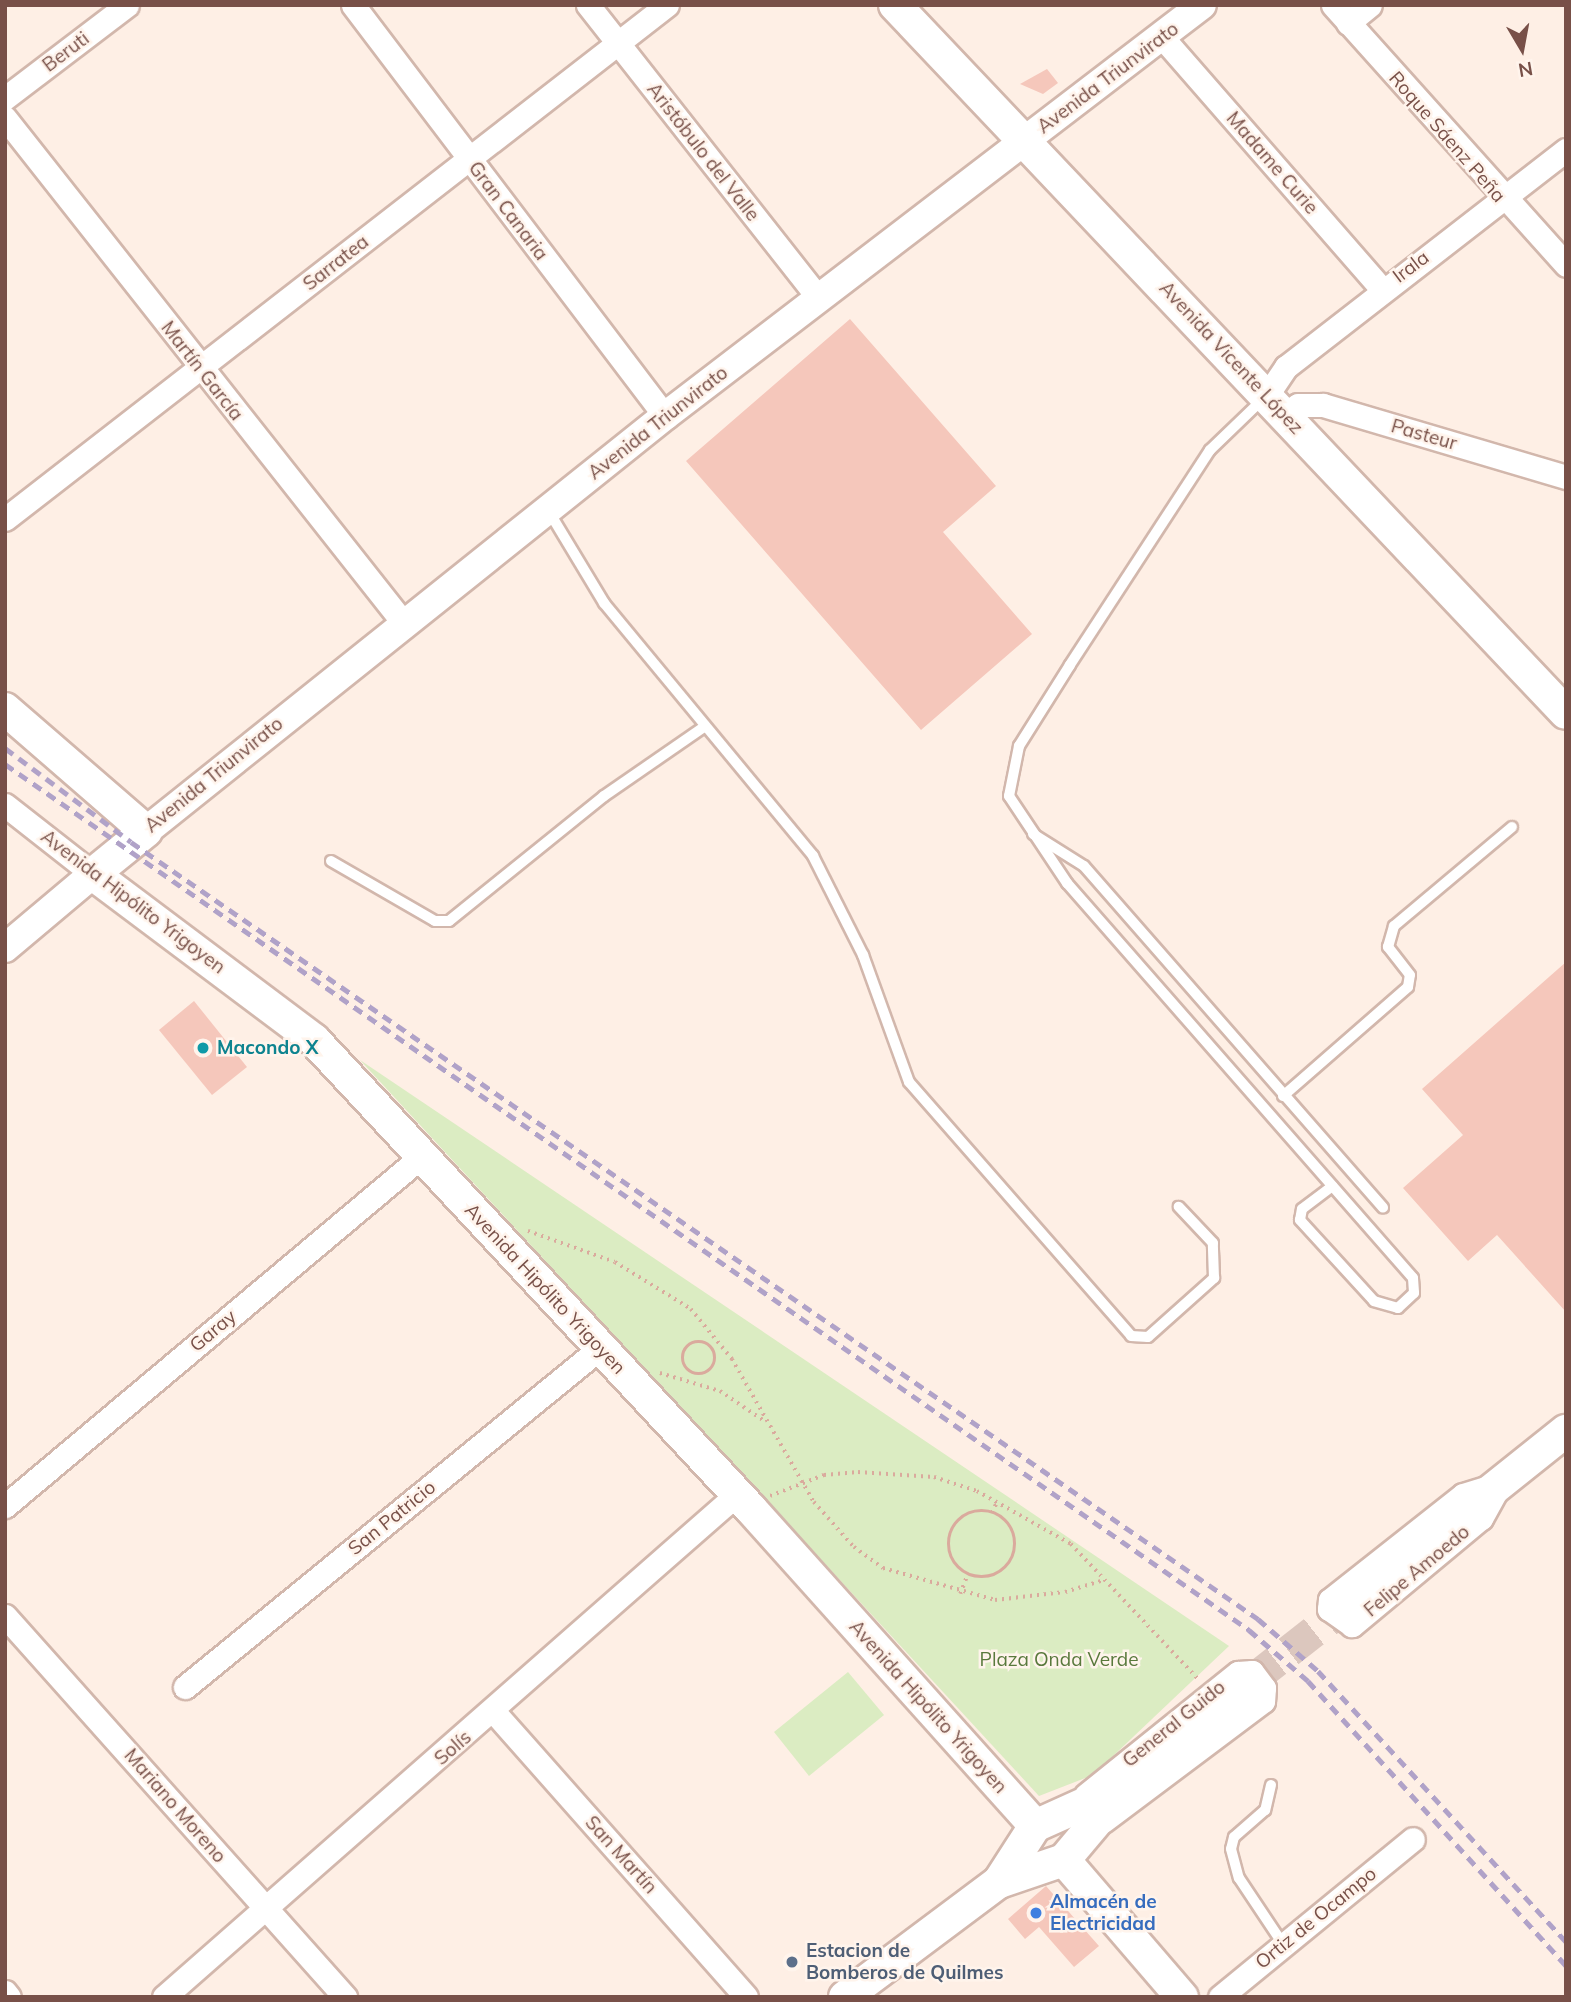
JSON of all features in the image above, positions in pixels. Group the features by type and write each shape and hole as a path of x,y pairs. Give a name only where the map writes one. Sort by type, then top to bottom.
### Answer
{"main road":[{"name":"Avenida Vicente López","path":"895,5 1566,713"},
{"path":"5,709 146,831"},
{"name":"Avenida Triunvirato","path":"93,874 146,831"},
{"name":"Avenida Hipólito Yrigoyen","path":"93,874 299,1026 744,1501 1035,1826"},
{"name":"Felipe Amoedo","path":"1345,1608 1566,1431"},
{"name":"General Guido","path":"1035,1826 1078,1821 1128,1784 1251,1681"},
{"name":"General Guido","path":"1065,1860 1078,1821"},
{"path":"999,1882 1035,1826"},
{"path":"845,1997 999,1882 1065,1860 1182,1997"}],"street":[{"name":"Beruti","path":"5,98 127,5"},
{"name":"Gran Canaria","path":"353,5 664,416"},
{"name":"Aristóbulo del Valle","path":"587,5 819,299"},
{"name":"Sarratea","path":"5,519 667,5"},
{"name":"Avenida Triunvirato","path":"146,831 402,621 548,510 664,416 1202,5"},
{"path":"1340,14 1370,5"},
{"name":"Roque Sáenz Peña","path":"1340,14 1501,200 1566,265"},
{"name":"Madame Curie","path":"1162,37 1382,289"},
{"name":"Martín García","path":"5,118 199,369 402,621"},
{"name":"Irala","path":"1276,405 1286,367 1382,289 1566,150"},
{"name":"Pasteur","path":"1276,405 1323,405 1566,477"},
{"name":"Avenida Hipólito Yrigoyen","path":"5,804 93,874"},
{"path":"5,948 93,874"},
{"name":"Garay","path":"5,1506 422,1156"},
{"name":"San Patricio","path":"185,1687 600,1348"},
{"name":"Felipe Amoedo","path":"1500,1484 1480,1518 1352,1625 1329,1609 1330,1600 1463,1495 1500,1484"},
{"name":"Solís","path":"164,1997 744,1501"},
{"name":"Mariano Moreno","path":"5,1616 345,1997"},
{"name":"General Guido","path":"1248,1671 1266,1696 1127,1808 1078,1821 1212,1693 1248,1671"},
{"name":"San Martín","path":"495,1713 746,1997"},
{"name":"Ortiz de Ocampo","path":"1220,1997 1413,1839"},
{"path":"5,1992 9,1997"}],"lane":[{"path":"1276,405 1210,450 1019,746 1009,796 1025,828 1413,1278 1413,1293 1398,1308 1374,1301 1300,1220 1302,1209 1332,1186"},
{"path":"548,510 604,603 704,727 797,832 824,875 863,955 909,1082 1131,1336 1148,1337 1214,1278 1213,1243 1179,1207"},
{"path":"331,861 435,921 449,921 604,796 704,727"},
{"path":"1283,1096 1408,987 1410,975 1388,947 1394,926 1512,827"},
{"path":"1025,828 1084,866 1383,1207"},
{"path":"1271,1786 1265,1810 1234,1837 1231,1849 1240,1878 1283,1944"}],"path":[{"path":"483,1220 615,1262 691,1309 719,1340 800,1482 854,1547 883,1568 960,1594 1028,1598 1104,1580"},
{"path":"690,1371 683,1356 688,1347 711,1346 719,1340"},
{"path":"690,1371 710,1370 715,1361 711,1346"},
{"path":"684,1379 690,1371"},
{"path":"622,1372 684,1379 720,1391 767,1423"},
{"path":"744,1501 824,1475 894,1472 934,1477 997,1501 1071,1544 1212,1693"},
{"path":"992,1513 997,1501"},
{"path":"992,1513 1013,1533 1013,1556 998,1572 968,1573 952,1558 953,1528 968,1514 992,1513"},
{"path":"960,1594 968,1573"}],"green space":[{"name":"Plaza Onda Verde","path":"360,1060 1229,1646 1093,1775 1039,1796"},
{"path":"848,1672 884,1715 809,1776 774,1732"}],"building":[{"path":"1047,69 1058,83 1043,94 1020,84"},
{"path":"850,319 996,486 943,532 1032,634 921,730 686,461"},
{"path":"1566,962 1566,1312 1497,1235 1468,1261 1403,1188 1463,1135 1422,1089"},
{"name":"Macondo X","path":"194,1001 247,1067 212,1095 159,1030"},
{"path":"1046,1886 1099,1946 1074,1967 1039,1927 1025,1939 1008,1919"}],"tunnel":[{"path":"1251,1681 1344,1608"}],"railway":[{"path":"5,748 131,842 1258,1619 1318,1671 1566,1942"},
{"path":"5,764 1249,1630 1308,1681 1566,1966"}],"place":[{"name":"Macondo X","path":"203,1048"},
{"name":"Almacén de Electricidad","path":"1036,1913"},
{"name":"Estacion de Bomberos de Quilmes","path":"792,1962"}]}
